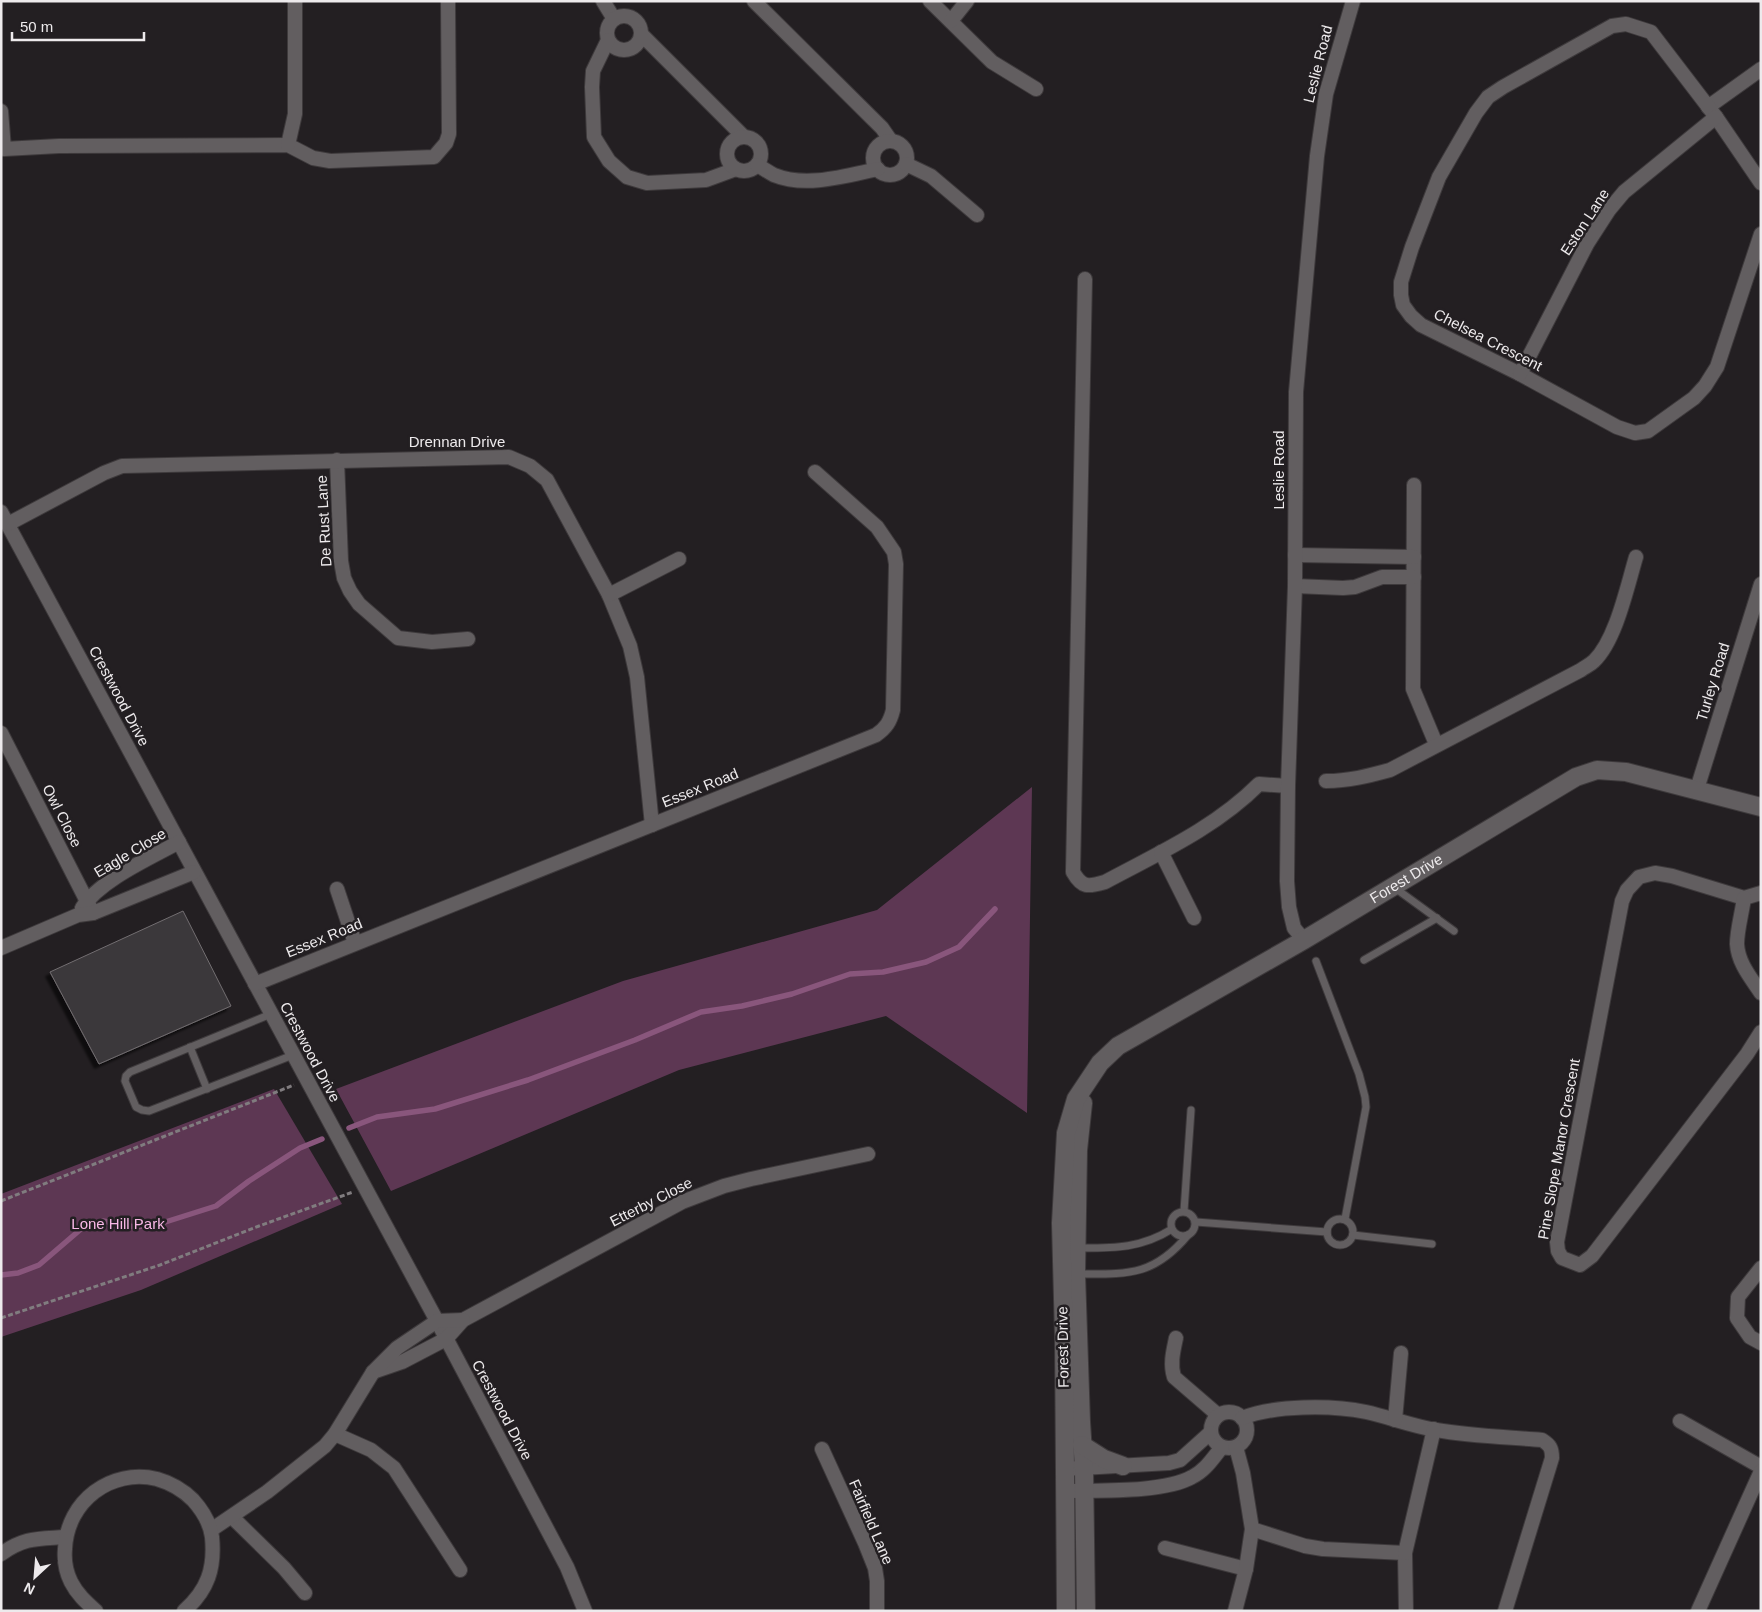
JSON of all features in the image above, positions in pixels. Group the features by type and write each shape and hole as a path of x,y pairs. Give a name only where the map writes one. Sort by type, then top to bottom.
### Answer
{"street":[{"path":"288,145 295,114 295,1"},
{"path":"1,111 3,150 59,146 288,145 313,158 330,161 434,157 446,143 449,134 448,1"},
{"path":"603,1 614,19"},
{"path":"754,1 882,128 891,141"},
{"path":"930,1 992,62 1036,89"},
{"path":"951,21 967,1"},
{"name":"Leslie Road","path":"1304,940 1294,928 1289,907 1287,881 1288,786 1295,586 1297,384 1317,156 1326,94 1353,1"},
{"path":"608,40 616,48 628,50 637,44 641,29 634,20 624,16 614,19 607,28 608,40 593,71 594,137 609,161 628,177 647,183 706,180 736,169 748,171 758,165 761,155 754,141 744,137 641,34"},
{"name":"Chelsea Crescent","path":"1761,183 1712,112 1651,32 1626,24 1612,26 1503,87 1488,97 1476,113 1439,177 1412,248 1401,282 1403,306 1421,325 1520,374 1617,427 1635,433 1648,431 1694,398 1718,367 1761,234"},
{"name":"Eston Lane","path":"1520,374 1588,244 1624,192 1761,69"},
{"path":"736,169 728,161 728,149 734,140 744,137"},
{"path":"891,141 901,144 907,159 904,169 894,175 882,173 878,170 873,159 874,153 880,144 891,141"},
{"path":"906,164 931,176 977,215"},
{"path":"758,165 775,175 816,181 878,170"},
{"path":"1085,279 1073,872 1077,879 1084,884 1092,886 1105,882 1211,824 1241,802 1259,784 1288,786"},
{"name":"Drennan Drive","path":"5,518 122,466 509,457 530,466 547,480 610,595 634,662 652,825"},
{"name":"De Rust Lane","path":"337,460 341,561 344,578 359,604 398,638 432,642 468,639"},
{"name":"Essex Road","path":"254,984 876,735 884,729 890,721 893,710 896,564 894,552 877,528 815,472"},
{"path":"1414,485 1413,688 1436,744"},
{"name":"Crestwood Drive","path":"5,518 437,1321 567,1567 585,1611"},
{"path":"1295,555 1414,557"},
{"path":"1326,781 1364,778 1390,770 1594,661 1604,648 1614,628 1636,557"},
{"path":"610,595 679,559"},
{"path":"1295,586 1343,588 1355,587 1382,577 1414,577"},
{"name":"Turley Road","path":"1696,789 1761,584"},
{"name":"Owl Close","path":"1,733 90,907"},
{"name":"Forest Drive","path":"1066,1611 1064,1469 1069,1248 1085,1088 1100,1063 1118,1046 1304,940 1566,783 1589,773 1597,770 1626,772 1761,807"},
{"name":"Eagle Close","path":"1,948 78,915 90,907 101,888 179,842"},
{"path":"1161,852 1194,918"},
{"path":"90,907 194,872"},
{"name":"Pine Slope Manor Crescent","path":"1744,898 1672,876 1655,873 1639,877 1627,890 1622,901 1557,1242 1562,1258 1580,1265 1592,1256 1747,1054 1761,1032"},
{"path":"336,890 355,943"},
{"path":"1761,893 1744,898 1737,943 1745,970 1761,993"},
{"name":"Etterby Close","path":"446,1339 463,1320 682,1202 711,1190 751,1179 868,1154"},
{"path":"1761,1268 1738,1297 1737,1318 1750,1336 1761,1343"},
{"name":"Forest Drive","path":"1069,1275 1084,1468 1086,1611"},
{"name":"Etterby Close","path":"437,1321 463,1320"},
{"path":"211,1530 232,1517 325,1446 336,1434 373,1372 397,1348 437,1321"},
{"path":"1176,1338 1172,1359 1174,1377 1218,1415"},
{"path":"373,1372 402,1362 446,1339"},
{"path":"1395,1420 1401,1353"},
{"path":"1242,1418 1263,1411 1334,1408 1364,1412 1434,1430 1542,1440 1549,1444 1552,1449 1552,1458 1505,1611"},
{"path":"1065,1490 1138,1488 1169,1486 1180,1483 1204,1469 1229,1447 1244,1440 1246,1434 1245,1422 1242,1418 1230,1412 1218,1415 1210,1426 1212,1439 1229,1447 1244,1474 1252,1529 1246,1569 1235,1611"},
{"path":"1680,1421 1761,1467"},
{"path":"1406,1611 1405,1553 1434,1430"},
{"path":"1064,1469 1158,1464 1180,1460 1210,1433"},
{"path":"336,1434 371,1450 394,1468 460,1570"},
{"path":"1082,1445 1104,1459 1123,1466"},
{"name":"Fairfield Lane","path":"822,1449 875,1568 878,1611"},
{"path":"1698,1611 1761,1471"},
{"path":"96,1611 83,1600 71,1581 64,1560 65,1538 72,1516 86,1498 103,1485 124,1478 146,1477 168,1482 187,1494 202,1510 211,1530 214,1553 210,1575 200,1594 184,1611"},
{"path":"232,1517 284,1568 305,1594"},
{"path":"1252,1529 1305,1546 1322,1549 1405,1553"},
{"path":"1,1554 17,1543 28,1540 65,1538"},
{"path":"1165,1548 1246,1569"}],"lane":[{"path":"1392,886 1454,931"},
{"path":"1364,960 1436,918"},
{"path":"1316,961 1359,1074 1365,1098 1366,1108 1344,1220"},
{"path":"271,1014 130,1072 126,1076 125,1081 136,1107 149,1111 293,1055"},
{"path":"190,1047 207,1089"},
{"path":"1184,1211 1191,1110"},
{"path":"1069,1275 1124,1274 1145,1269 1167,1257 1194,1230 1196,1222 1190,1213 1178,1212 1170,1223 1172,1229 1176,1234 1188,1235"},
{"path":"1338,1219 1350,1223 1353,1229 1351,1240 1347,1243 1337,1244 1329,1238 1327,1232 1328,1226 1338,1219"},
{"path":"1196,1222 1327,1232"},
{"path":"1069,1248 1119,1248 1133,1246 1152,1240 1172,1229"},
{"path":"1353,1235 1432,1244"}],"path":[{"path":"1,1201 306,1080"},
{"path":"1,1318 160,1265 259,1226 365,1188"}],"green space":[{"path":"1032,787 1027,1113 886,1016 679,1070 391,1191 336,1089 623,981 877,910"},
{"name":"Lone Hill Park","path":"274,1089 342,1204 141,1290 1,1337 1,1194"}],"building":[{"path":"183,911 231,1006 99,1064 50,972"}],"waterway":[{"path":"349,1128 377,1117 435,1109 528,1080 635,1040 701,1012 742,1006 792,994 850,974 883,972 926,962 959,947 995,909"},
{"path":"1,1275 18,1273 39,1265 81,1229 103,1221 135,1227 159,1224 216,1206 249,1181 300,1148 322,1139"}]}
